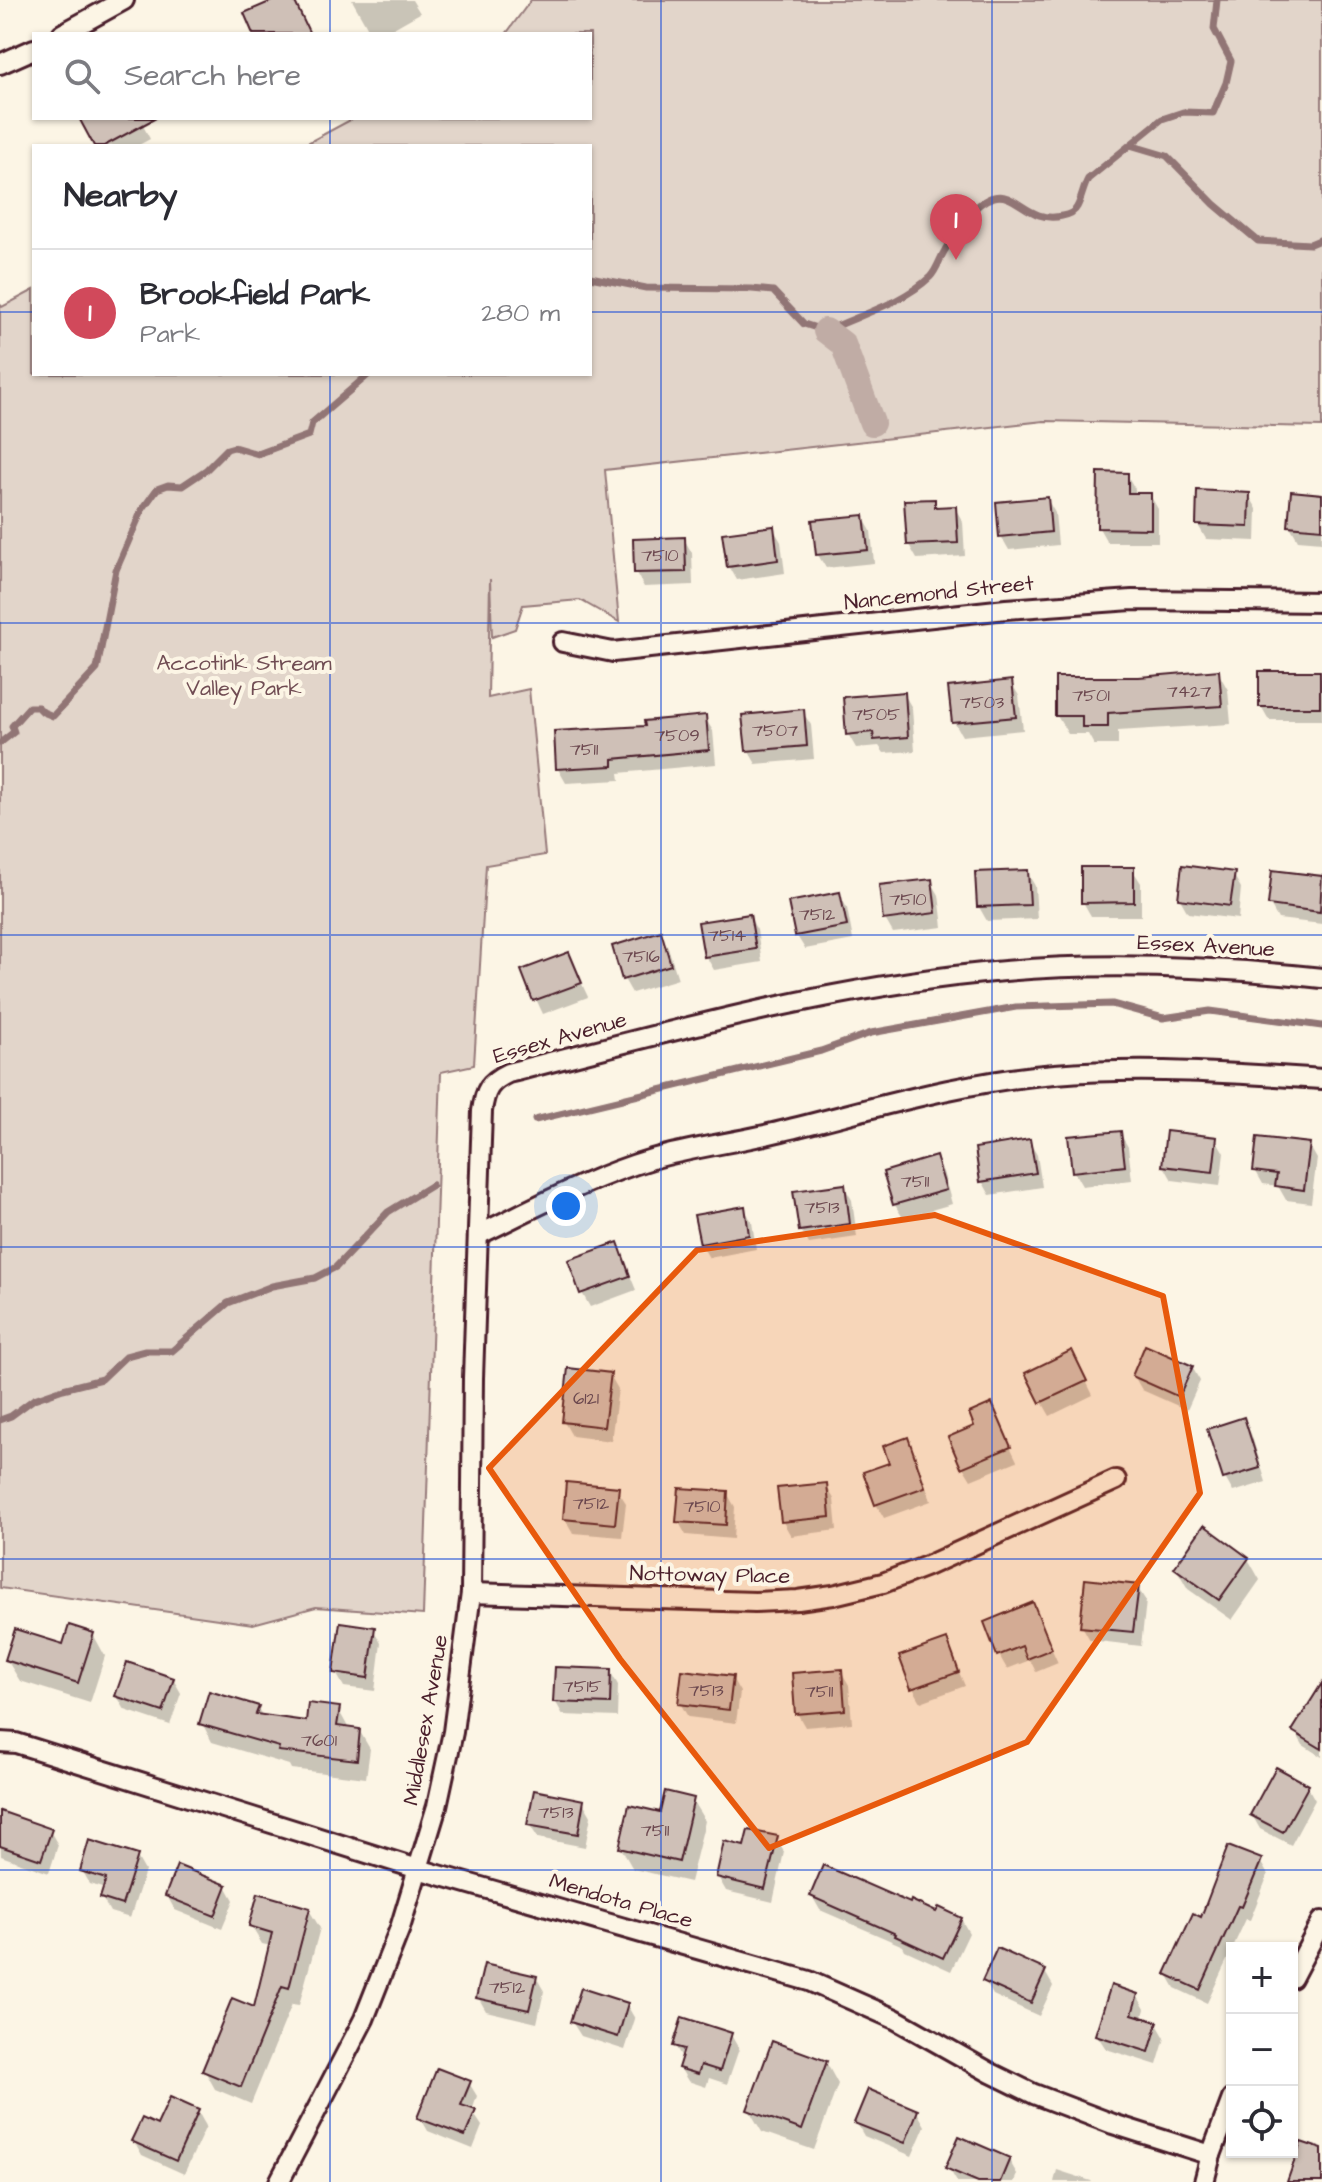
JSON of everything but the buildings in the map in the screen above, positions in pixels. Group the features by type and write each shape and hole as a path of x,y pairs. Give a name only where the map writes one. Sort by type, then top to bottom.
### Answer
{"street":[{"path":"66,32 124,0"},
{"path":"0,64 32,50"},
{"name":"Nancemond Street","path":"563,642 613,652 1006,609 1132,600 1322,602"},
{"name":"Essex Avenue","path":"480,1234 484,1093 489,1084 508,1073 746,1013 874,988 983,973 1074,967 1171,967 1322,978"},
{"path":"480,1234 591,1179 654,1158 778,1133 923,1095 979,1084 1054,1074 1147,1071 1322,1079"},
{"name":"Middlesex Avenue","path":"279,2182 364,2019 400,1928 437,1806 453,1732 471,1593 473,1378 480,1234"},
{"name":"Nottoway Place","path":"471,1593 755,1602 833,1595 883,1583 927,1566 1116,1480"},
{"name":"Mendota Place","path":"0,1742 16,1743 418,1869 809,1981 895,2019 1034,2094 1113,2124 1211,2155"},
{"path":"1298,1971 1315,1951 1322,1921"},
{"path":"1204,2182 1226,2115"}],"highlighted area":[{"path":"935,1215 1163,1296 1200,1493 1027,1742 769,1848 620,1659 489,1468 697,1250"}],"green space":[{"name":"Accotink Stream Valley Park","path":"531,0 1322,0 1322,427 1044,421 605,470 619,622 580,600 523,605 515,629 492,637 490,579 488,698 529,689 545,855 486,865 474,1065 441,1072 423,1615 316,1607 253,1624 0,1588 0,304 2,307 32,291 32,376 592,376 592,144 306,144 350,120 592,120 592,32 507,32"}],"waterway":[{"path":"592,277 646,288 773,291 804,324 826,331 880,308 930,277 959,227 986,200 1002,196 1041,216 1069,214 1077,207 1088,179 1162,119 1183,112 1213,113 1226,83 1231,61 1214,29 1217,0"},
{"path":"1130,145 1167,156 1214,204 1258,241 1310,244 1322,239"},
{"path":"826,331 843,344 872,423"},
{"path":"0,743 14,732 12,726 29,707 38,707 53,716 97,669 116,570 142,510 157,489 168,485 182,486 206,470 227,449 234,447 258,454 309,435 312,423 367,376"},
{"path":"535,1120 821,1051 871,1033 1016,1007 1112,1004 1163,1018 1210,1011 1322,1026"},
{"path":"0,1420 34,1399 102,1379 126,1356 145,1351 172,1351 228,1303 272,1286 315,1278 336,1267 388,1212 432,1185"}],"place":[{"name":"Brookfield Park","path":"956,260"}]}
